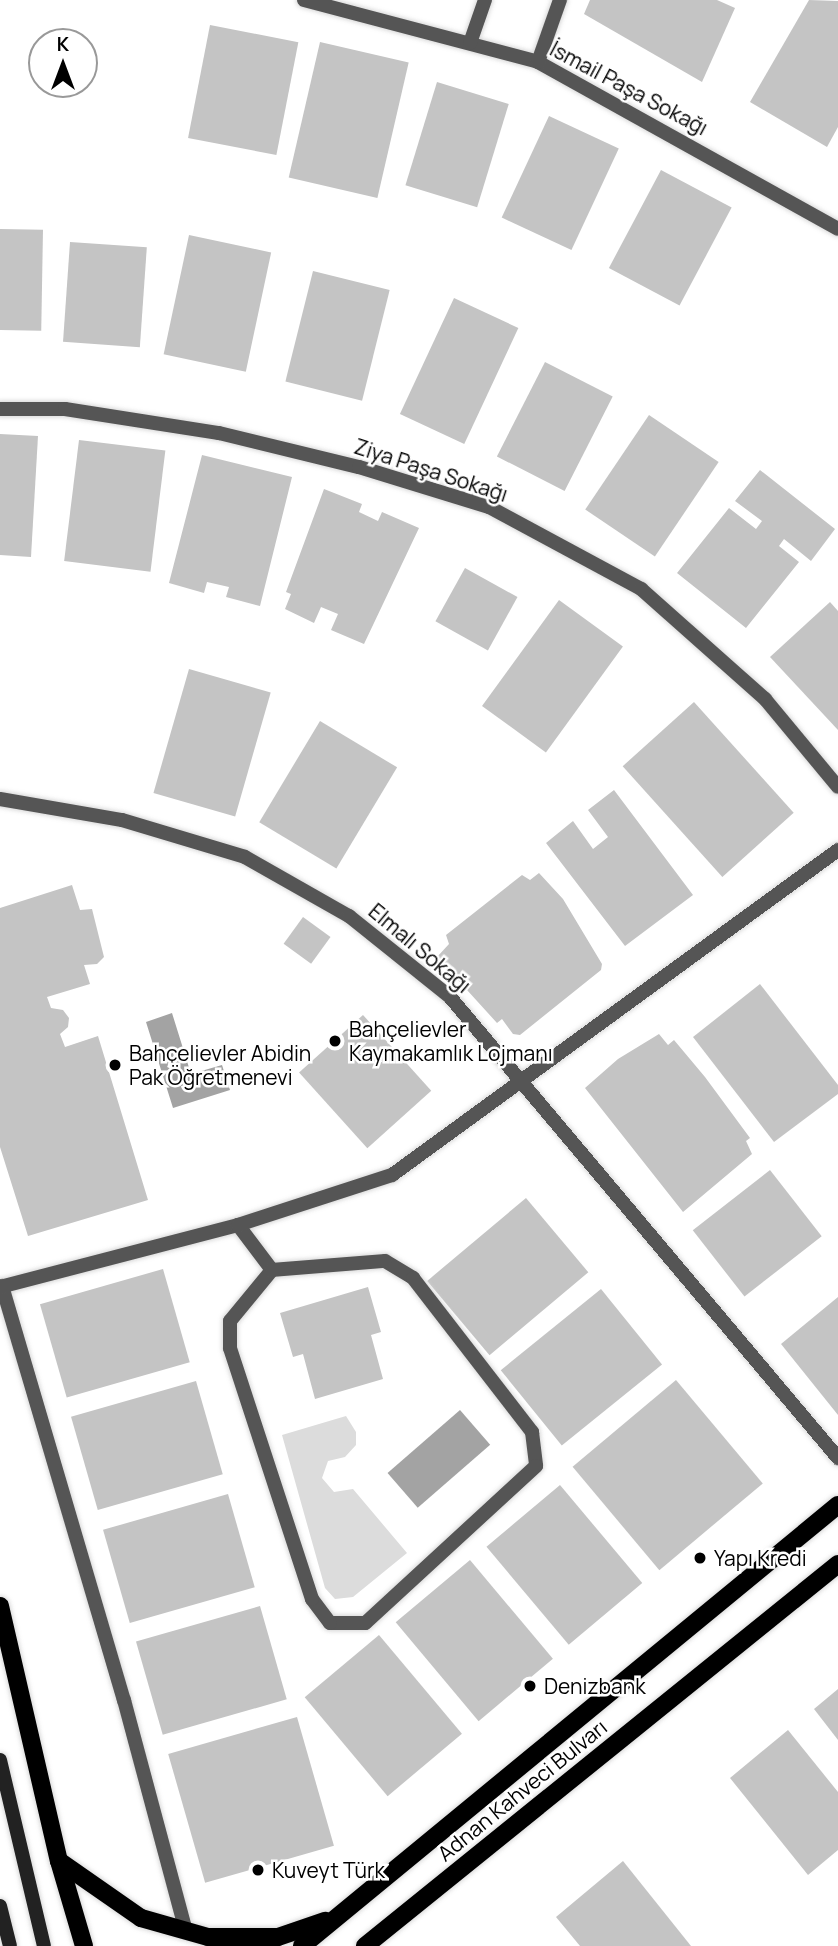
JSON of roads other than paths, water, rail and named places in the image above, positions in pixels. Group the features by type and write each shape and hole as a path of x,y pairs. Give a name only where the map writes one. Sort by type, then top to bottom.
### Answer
{"main road":[{"name":"Adnan Kahveci Bulvarı","path":"302,1946 838,1505"},
{"name":"Adnan Kahveci Bulvarı","path":"372,1944 838,1564"},
{"path":"0,1606 59,1861 84,1946"},
{"path":"0,1760 44,1946"},
{"path":"59,1861 141,1918 208,1937 278,1937 330,1920 380,1883"},
{"path":"0,1906 10,1946"}],"street":[{"name":"İsmail Paşa Sokağı","path":"304,0 538,62 838,229"},
{"path":"470,43 485,0"},
{"path":"538,62 560,0"},
{"name":"Ziya Paşa Sokağı","path":"0,409 65,409 219,433 359,467 489,507 640,589 765,699 838,787"},
{"name":"Elmalı Sokağı","path":"0,799 122,820 245,857 349,916 450,997 838,1458"},
{"path":"186,1931 124,1700 1,1287 238,1225 392,1175 838,850"},
{"path":"238,1225 272,1270"},
{"path":"385,1261 413,1278 532,1432 537,1448 536,1466 365,1623 330,1623 312,1599 230,1348 230,1321 272,1270 385,1261"}],"place":[{"name":"Bahçelievler Kaymakamlık Lojmanı","path":"335,1041"},
{"name":"Bahçelievler Abidin Pak Öğretmenevi","path":"115,1065"},
{"name":"Yapı Kredi","path":"700,1558"},
{"name":"Denizbank","path":"530,1686"},
{"name":"Kuveyt Türk","path":"258,1870"}]}
